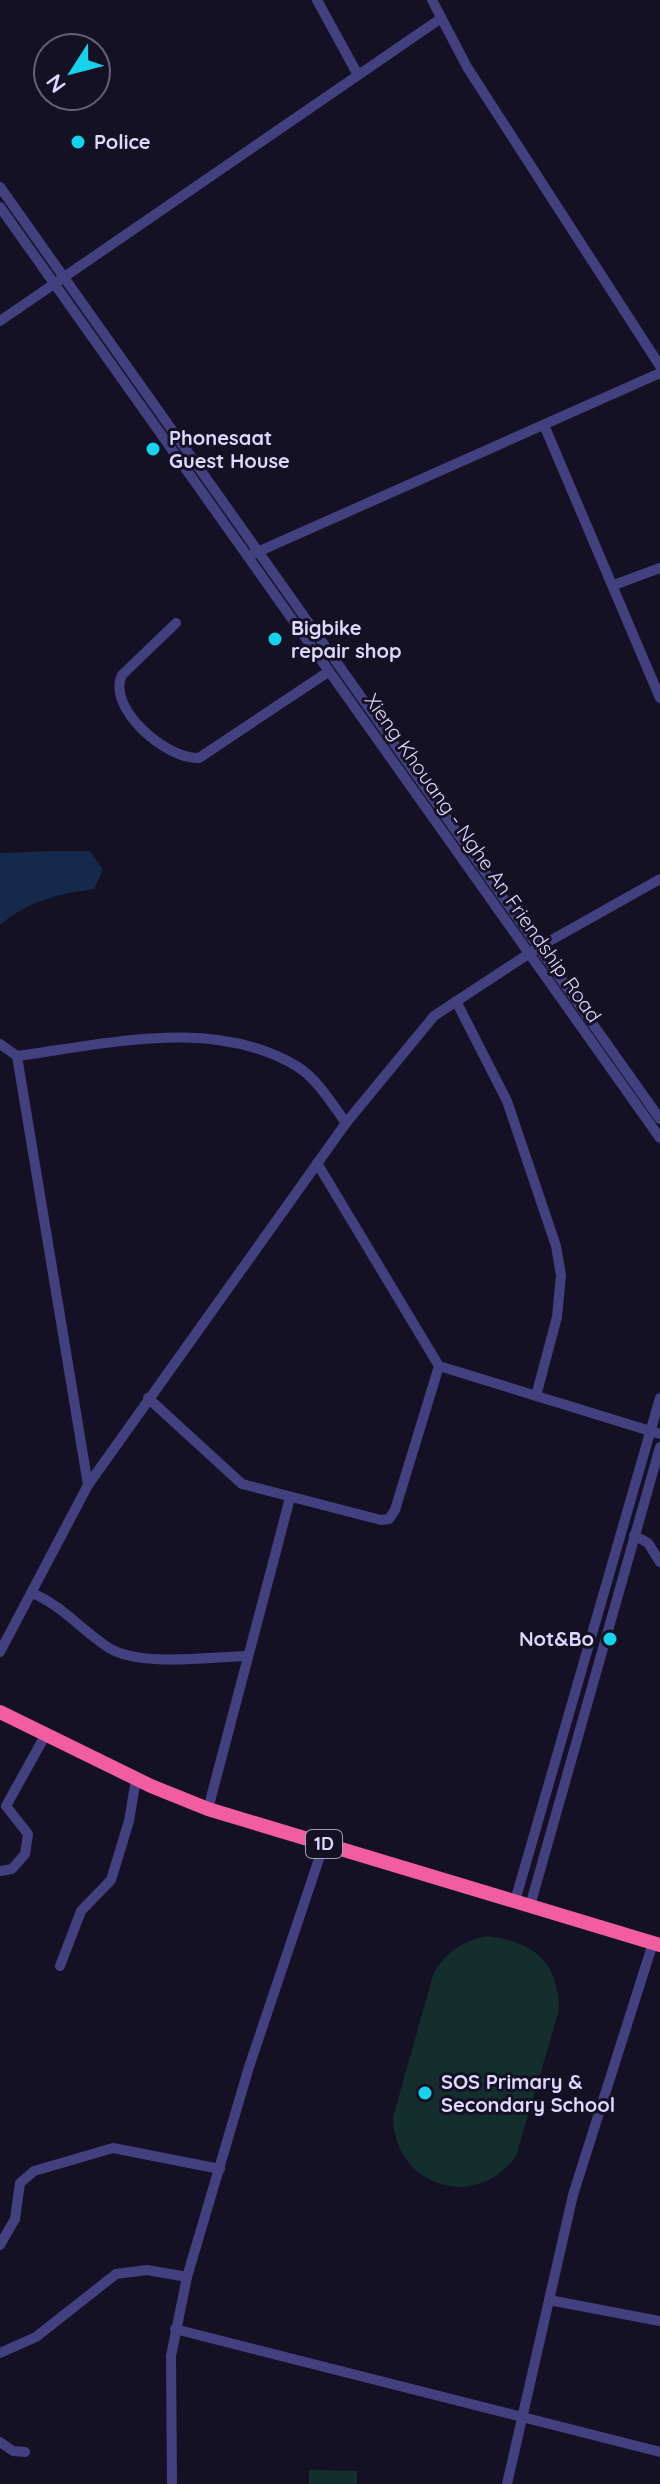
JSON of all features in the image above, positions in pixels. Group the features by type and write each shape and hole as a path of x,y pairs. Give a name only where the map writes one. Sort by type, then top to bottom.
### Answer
{"highway":[{"name":"1D","path":"0,1712 136,1779 208,1809 656,1944"}],"street":[{"path":"317,0 358,75"},
{"path":"432,0 440,19 660,366"},
{"path":"0,321 440,19"},
{"name":"Xieng Khouang - Nghe An Friendship Road","path":"0,187 535,950 660,1138"},
{"name":"Xieng Khouang - Nghe An Friendship Road","path":"0,207 328,672 660,1119"},
{"path":"248,558 660,373"},
{"path":"544,425 660,698"},
{"path":"614,585 660,568"},
{"path":"176,623 122,675 117,685 121,702 149,735 188,758 199,758 328,672"},
{"path":"0,1652 88,1485 346,1123 434,1016 535,950 660,879"},
{"path":"456,1001 507,1101 556,1246 561,1275 557,1317 536,1396"},
{"path":"0,1044 17,1056 139,1040 191,1038 258,1047 300,1068 346,1123"},
{"path":"17,1056 88,1485"},
{"path":"317,1163 439,1366 655,1433"},
{"path":"148,1398 242,1484 381,1520 389,1519 395,1510 439,1366"},
{"path":"515,1901 655,1433 660,1398"},
{"path":"530,1906 660,1447"},
{"path":"208,1809 290,1498"},
{"path":"634,1535 648,1543 660,1562"},
{"path":"32,1593 55,1603 109,1648 133,1658 246,1656"},
{"path":"0,1871 12,1869 25,1854 28,1834 6,1806 46,1734"},
{"path":"60,1966 81,1911 111,1880 129,1821 136,1779"},
{"path":"172,2484 169,2409 175,2329 187,2277 249,2067 324,1844"},
{"path":"507,2484 573,2195 656,1944"},
{"path":"0,2245 15,2219 20,2183 34,2171 113,2148 220,2169"},
{"path":"0,2353 36,2337 116,2274 138,2270 187,2277"},
{"path":"549,2300 660,2321"},
{"path":"175,2329 660,2452"},
{"path":"0,2442 13,2451 25,2452"}],"green space":[{"path":"487,1936 518,1943 540,1957 554,1979 559,2010 516,2156 499,2173 480,2183 460,2187 440,2184 422,2175 407,2160 397,2141 393,2117 434,1972 456,1948"},
{"path":"309,2470 357,2471 357,2484 309,2484"}],"water":[{"path":"90,851 103,870 94,889 44,900 21,910 0,925 0,853"}],"place":[{"name":"Police","path":"78,142"},
{"name":"Phonesaat Guest House","path":"153,449"},
{"name":"Bigbike repair shop","path":"275,639"},
{"name":"Not&Bo","path":"610,1639"},
{"name":"SOS Primary & Secondary School","path":"425,2093"}]}
